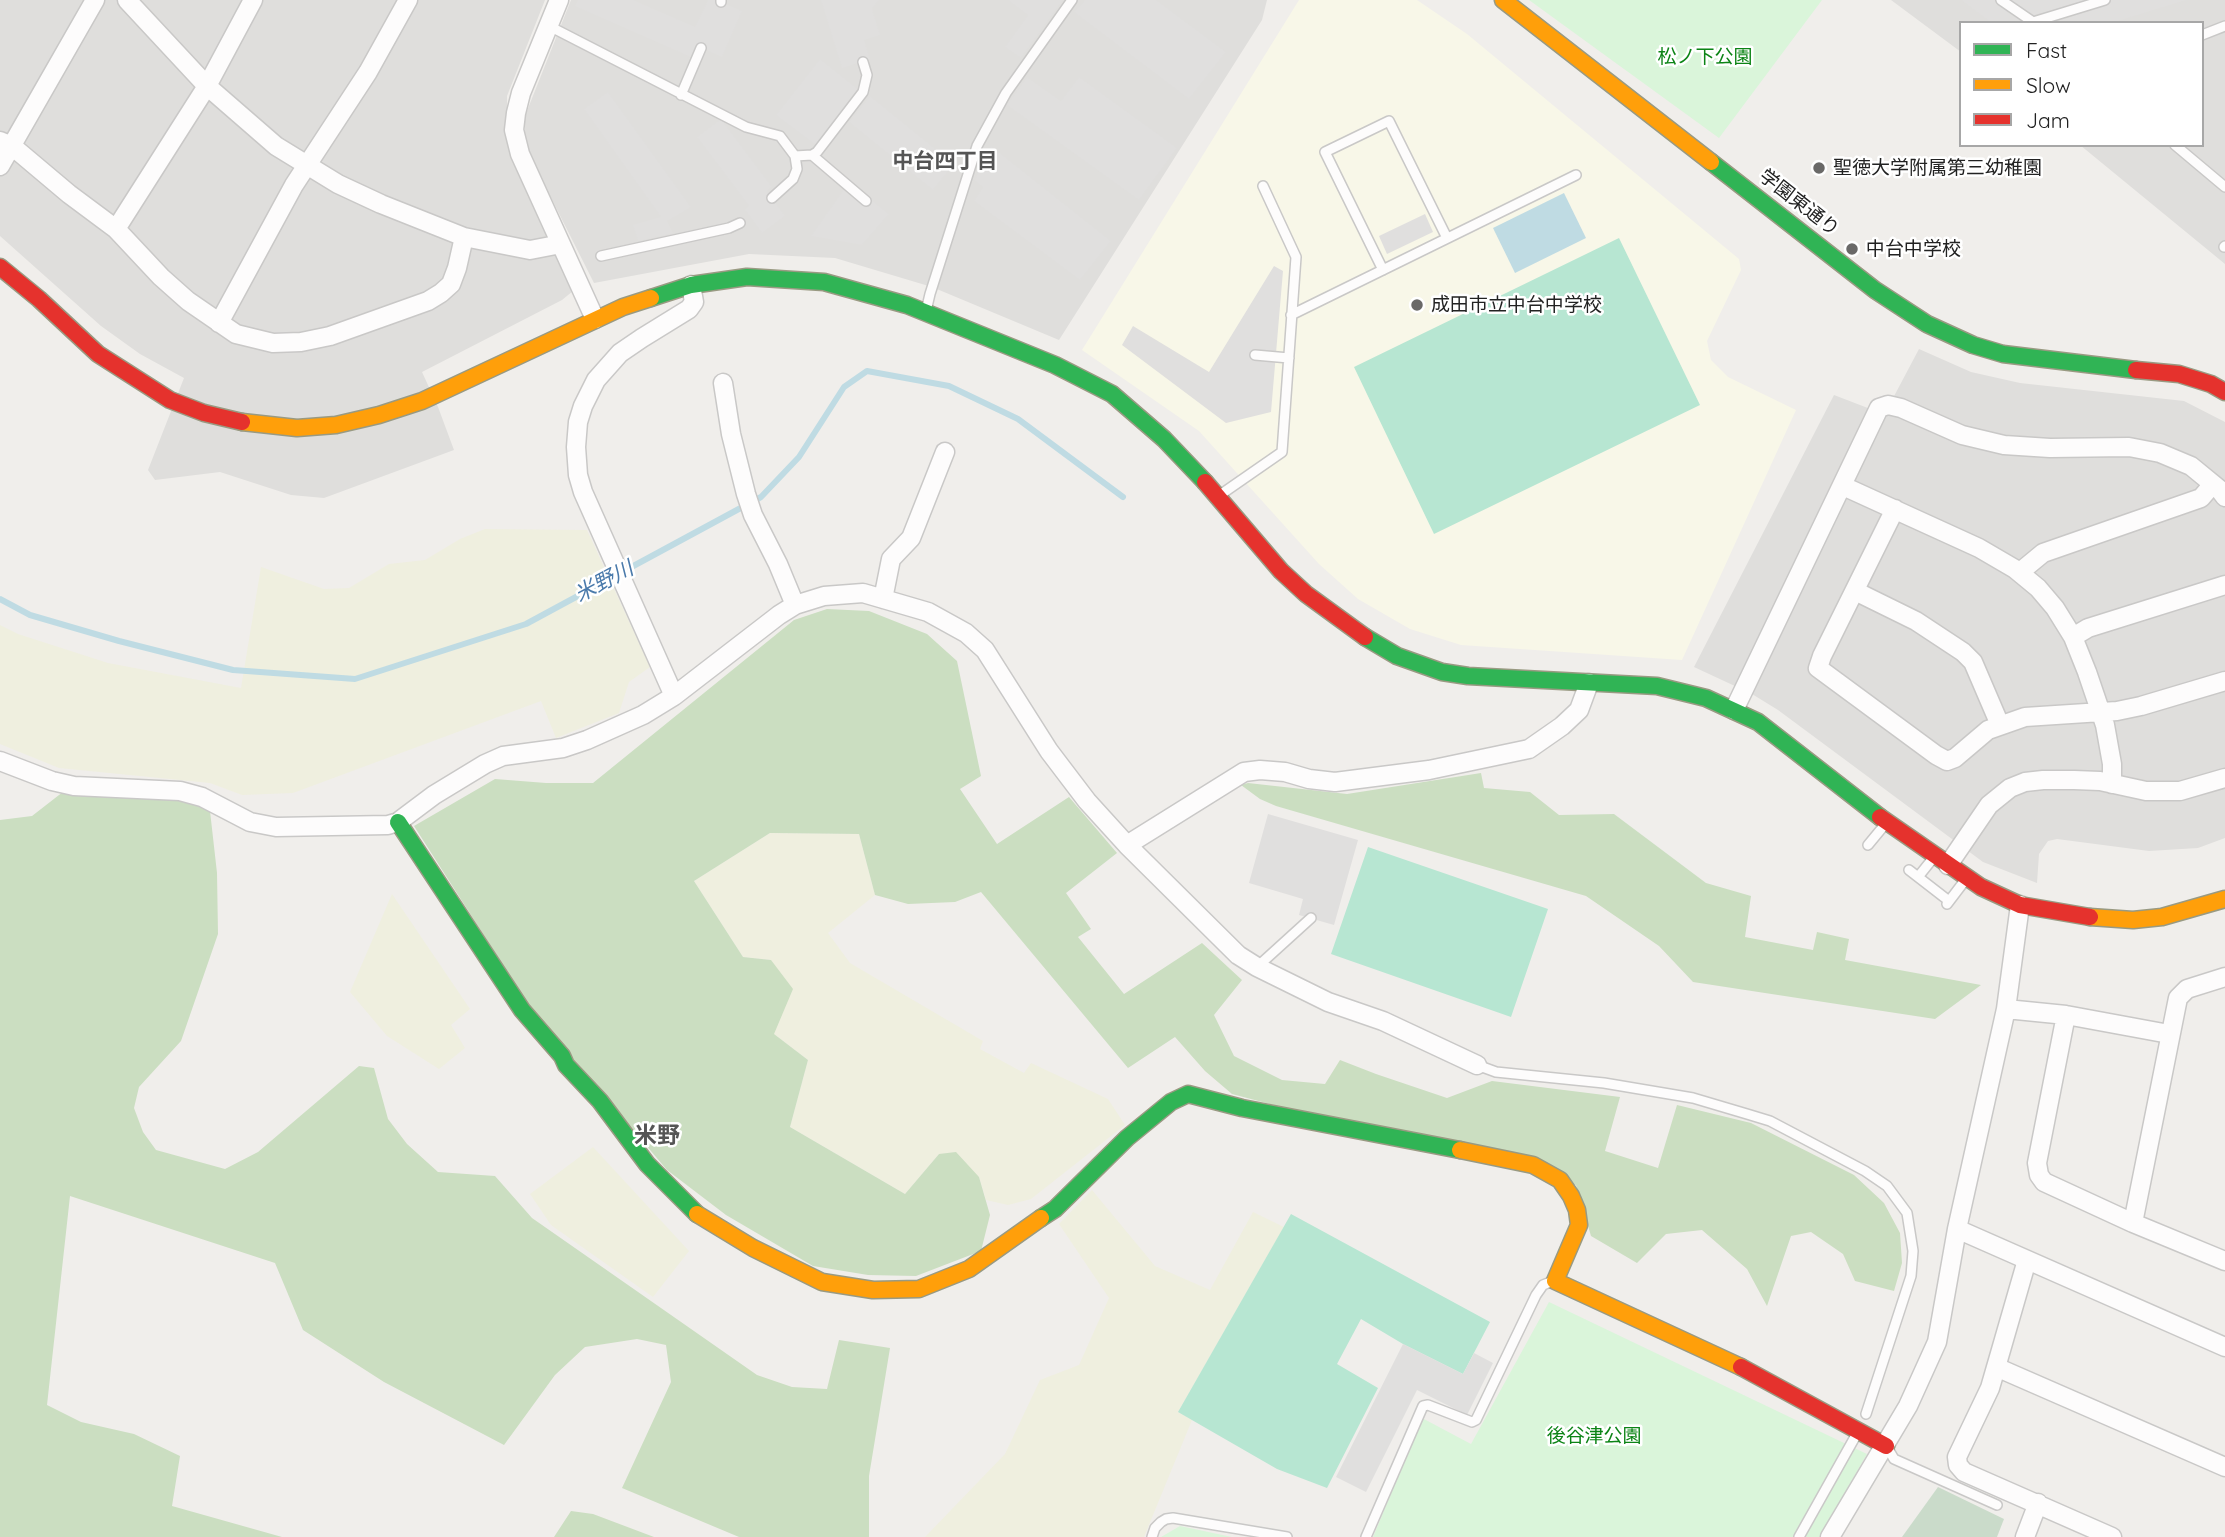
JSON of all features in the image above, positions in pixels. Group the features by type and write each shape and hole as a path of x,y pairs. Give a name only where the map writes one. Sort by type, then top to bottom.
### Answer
{"street":[{"path":"0,166 6,144 95,0"},
{"path":"128,0 207,86 276,146 338,184 464,237 530,250 561,244"},
{"path":"116,229 207,86 253,0"},
{"path":"219,323 294,186 368,72 408,0"},
{"path":"559,0 521,93 514,130 520,154 595,319"},
{"name":"学園東通り","path":"1503,0 1875,290 1927,324 1973,345 2003,354 2179,374 2211,384 2225,392"},
{"path":"6,144 116,229 161,277 188,301 236,334 256,340 273,343 301,342 330,336 428,301 451,284 464,237"},
{"path":"0,267 98,354 170,400 204,413 250,424 297,428 336,425 422,401 595,319 691,285 747,278 824,282 857,289 926,313 1055,365 1112,394 1164,439 1219,496 1281,571 1306,594 1353,630 1397,656 1442,672 1468,676 1657,686 1706,698 1758,722 1887,821 1967,878 1998,897 2020,905 2079,916 2133,920 2162,917 2225,899"},
{"path":"674,696 583,492 578,475 576,438 583,406 601,373 620,354 642,338 689,309 694,302 691,285"},
{"path":"723,383 731,434 746,494 795,605"},
{"path":"1734,710 1879,408 1888,405 1901,408 1962,435 2004,445 2050,449 2129,447 2160,453 2191,466 2219,491 2043,553 2020,572"},
{"path":"883,599 891,559 911,538 946,452"},
{"path":"1843,486 1979,548 2020,572 2038,588 2055,608 2073,637 2102,713 2112,764 2112,784"},
{"path":"1895,509 1818,668 1947,761 2000,725 2025,718 2080,712 2102,713 2141,706 2225,681"},
{"path":"2073,637 2088,628 2225,584"},
{"path":"1855,591 1916,621 1963,652 1973,662 2000,725"},
{"path":"0,761 52,781 74,786 180,791 202,797 250,822 275,827 388,825 398,822 434,795 485,764 523,752 563,748 643,715 674,696 795,605 824,596 863,593 928,611 950,622 985,650 1049,751 1087,801 1238,955 1328,1002 1383,1021 1477,1065"},
{"path":"1128,845 1244,772 1272,771 1335,782 1429,770 1529,748 1545,740 1579,710 1589,683"},
{"path":"1942,860 1989,805 2010,788 2025,782 2087,780 2146,791 2180,791 2225,778"},
{"path":"398,822 522,1010 562,1056 566,1065 600,1101 647,1164 696,1213 752,1248 822,1282 873,1290 919,1289 969,1269 1055,1209 1128,1138 1171,1102 1188,1094 1242,1108 1533,1165 1560,1180 1577,1210 1579,1225 1555,1281 1759,1375 1886,1446"},
{"path":"1830,1537 1908,1406 1937,1342 1957,1229 2006,1009 2020,905"},
{"path":"2133,1223 2178,998 2187,989 2225,977"},
{"path":"2006,1009 2066,1015 2169,1034"},
{"path":"2066,1015 2037,1163 2039,1175 2044,1182 2133,1223 2224,1258"},
{"path":"1957,1229 2225,1347"},
{"path":"2027,1260 1990,1388 1957,1457 1958,1465 1964,1472 2112,1537"},
{"path":"1996,1367 2225,1468"},
{"path":"2025,1537 2038,1503"}],"lane":[{"path":"926,313 977,146 1006,93 1072,0"},
{"path":"2001,0 2032,21"},
{"path":"2036,21 2105,0"},
{"path":"549,26 746,127 780,136 795,156 797,169 793,179 772,198"},
{"path":"2204,34 2224,28"},
{"path":"681,95 701,48"},
{"path":"795,156 817,152 863,92 867,75 863,62"},
{"path":"1383,270 1325,152 1389,121 1447,238"},
{"path":"2177,147 2225,187"},
{"path":"812,155 866,201"},
{"path":"1291,314 1576,175"},
{"path":"1219,496 1282,452 1296,257 1263,186"},
{"path":"601,256 729,228 740,223"},
{"path":"1255,355 1289,358"},
{"path":"1868,845 1887,821"},
{"path":"1918,877 1942,860"},
{"path":"1909,870 1948,903 1967,878"},
{"path":"1257,967 1311,918"},
{"path":"1477,1065 1496,1072 1643,1089 1693,1098 1770,1121 1865,1171 1887,1186 1907,1213 1913,1251 1911,1276 1866,1414"},
{"path":"1366,1537 1423,1406 1428,1405 1472,1422 1476,1420 1536,1295 1543,1285 1555,1281"},
{"path":"1798,1537 1855,1437"},
{"path":"1886,1446 1894,1459 1997,1505"},
{"path":"1152,1537 1161,1522 1173,1518 1287,1537"}],"shaded area":[{"path":"0,0 545,0 507,96 507,125 510,149 573,291 562,300 422,372 454,450 324,498 291,495 220,472 155,480 148,470 184,378 140,354 101,326 0,236"},
{"path":"571,0 1267,0 1262,20 1059,340 932,287 835,258 749,254 594,283 525,142 525,116"},
{"path":"578,0 633,0 695,27 708,0 716,0 742,11 722,57 696,45 691,57 575,6"},
{"path":"821,0 879,0 872,9 880,35 864,40 870,59 842,68"},
{"path":"1008,0 1063,0 1021,58 1005,47 1028,15"},
{"path":"1085,0 1156,0 1226,52 1189,99 1074,12"},
{"name":"成田市立中台中学校","path":"1299,0 1417,0 1467,34 1739,259 1741,270 1707,341 1711,360 1728,377 1796,410 1682,660 1461,645 1410,629 1358,599 1319,564 1199,431 1082,350"},
{"path":"1891,0 2225,0 2225,264 2082,147 2204,147 2204,21 1959,21 1959,51"},
{"path":"1961,0 2186,0 2118,21 1989,21"},
{"path":"820,59 859,90 816,145 776,115"},
{"path":"1027,77 1061,101 1079,77 1177,148 1139,200 1007,105"},
{"path":"608,92 691,207 667,221 673,233 638,241 633,225 661,217 584,109"},
{"path":"870,96 954,164 933,190 849,122"},
{"path":"721,119 772,187 767,191 785,216 762,233 745,210 749,206 697,137"},
{"path":"991,146 1111,241 1080,280 974,201 983,187 975,181 981,162"},
{"path":"849,182 889,214 862,245 811,236"},
{"path":"1425,214 1433,232 1387,254 1379,236"},
{"path":"1274,266 1283,271 1271,412 1226,423 1122,345 1133,326 1209,372"},
{"path":"1919,349 1971,372 2020,383 2184,401 2225,422 2225,838 2198,848 2149,851 2057,839 2048,841 2039,854 2037,883 1983,862 1778,710 1752,694 1694,667 1834,395 1873,410 1892,400"},
{"path":"1268,814 1358,840 1334,925 1299,915 1303,899 1249,883"},
{"path":"1403,1344 1463,1374 1474,1353 1493,1363 1467,1415 1417,1390 1366,1492 1336,1477"}],"green space":[{"name":"松ノ下公園","path":"1529,0 1822,0 1719,138"},
{"path":"1619,238 1700,405 1434,534 1354,367"},
{"path":"485,529 587,530 650,667 629,682 619,713 556,738 541,701 293,793 242,795 210,783 59,768 0,744 0,625 18,634 108,663 241,688 261,567 324,589 349,588 389,564 425,560 460,539"},
{"path":"827,609 869,611 927,634 957,661 981,776 960,789 997,844 1069,797 1117,853 1066,893 1091,929 1078,937 1124,994 1202,943 1242,980 1214,1015 1234,1056 1282,1080 1325,1084 1340,1060 1447,1098 1492,1081 1620,1097 1605,1151 1658,1168 1677,1105 1751,1123 1854,1175 1884,1203 1900,1233 1902,1263 1894,1291 1855,1281 1843,1254 1811,1232 1791,1236 1767,1306 1747,1269 1702,1230 1666,1234 1637,1263 1591,1236 1576,1185 1232,1094 1205,1071 1175,1037 1128,1068 981,892 955,902 908,904 875,895 859,834 770,833 694,881 743,957 771,960 793,989 774,1034 808,1060 790,1127 905,1194 939,1154 956,1152 979,1177 990,1215 981,1251 916,1276 868,1275 813,1266 726,1215 667,1170 531,1009 414,826 495,779 593,783 794,620"},
{"path":"1481,773 1484,788 1530,792 1559,815 1614,814 1706,883 1751,896 1745,937 1813,950 1817,932 1849,939 1845,960 1981,985 1935,1019 1693,982 1659,946 1586,896 1276,806 1260,799 1241,785 1248,783 1347,794"},
{"path":"68,788 188,799 210,811 217,873 218,934 181,1041 139,1087 134,1108 143,1132 156,1150 225,1169 258,1152 359,1066 374,1068 388,1119 407,1144 438,1172 495,1176 532,1218 757,1375 792,1387 827,1389 839,1340 890,1348 869,1476 869,1537 739,1537 622,1488 671,1382 666,1345 637,1339 585,1347 555,1375 504,1445 384,1382 303,1330 275,1263 70,1196 47,1405 81,1422 134,1434 180,1456 172,1506 282,1537 0,1537 0,820 32,816"},
{"path":"770,833 859,834 875,895 828,933 850,963 983,1041 980,1049 1024,1073 1031,1063 1108,1099 1125,1125 1031,1199 1008,1205 986,1200 979,1177 939,1154 905,1194 790,1127 808,1060 774,1034 771,960 743,957 694,881"},
{"path":"1368,847 1548,909 1511,1017 1331,954"},
{"path":"392,894 470,1009 451,1025 465,1048 439,1069 387,1036 350,992"},
{"path":"593,1147 689,1251 653,1297 551,1225 530,1194"},
{"path":"1092,1190 1155,1266 1210,1290 1253,1212 1284,1227 1178,1412 1192,1420 1144,1537 925,1537 1005,1454 1040,1380 1079,1365 1109,1298 1059,1224"},
{"path":"1291,1214 1490,1322 1463,1374 1361,1319 1337,1364 1378,1388 1327,1488 1277,1469 1178,1412"},
{"name":"後谷津公園","path":"1549,1302 1867,1454 1820,1537 1373,1537 1422,1418 1471,1444"},
{"path":"1938,1487 2004,1519 1997,1537 1902,1537"},
{"path":"571,1511 593,1514 654,1537 554,1537"},
{"path":"1180,1526 1232,1537 1161,1537"}],"water":[{"path":"1564,193 1586,238 1515,273 1493,228"}],"waterway":[{"name":"米野川","path":"0,599 30,615 233,670 355,679 526,624 761,497 799,457 844,387 867,371 949,386 1018,419 1123,497"}],"traffic: fast":[{"path":"1711,162 1875,290 1927,324 1973,345 2003,354 2136,370"},
{"path":"651,298 691,285 747,277 824,282 907,305 1055,365 1112,394 1164,439 1205,482"},
{"path":"1365,637 1397,656 1442,672 1468,676 1657,686 1706,698 1758,722 1880,817"},
{"path":"398,822 522,1010 562,1056 566,1065 600,1101 647,1164 697,1214"},
{"path":"1041,1218 1055,1209 1127,1138 1171,1102 1188,1094 1242,1108 1460,1150"}],"traffic: slow":[{"path":"1503,0 1711,162"},
{"path":"242,422 297,428 336,425 379,415 422,401 623,307 651,298"},
{"path":"2090,917 2133,920 2162,917 2225,899"},
{"path":"1460,1150 1533,1165 1560,1180 1577,1210 1579,1225 1555,1281 1741,1367"},
{"path":"697,1214 753,1248 822,1282 873,1290 919,1289 969,1269 1041,1218"}],"traffic: jam":[{"path":"0,267 98,354 170,400 204,413 242,422"},
{"path":"2136,370 2179,374 2211,384 2225,392"},
{"path":"1205,482 1281,571 1306,594 1365,637"},
{"path":"1880,817 1981,887 2020,905 2090,917"},
{"path":"1741,1367 1886,1446"}],"place":[{"name":"聖徳大学附属第三幼稚園","path":"1819,168"},
{"name":"中台中学校","path":"1852,249"},
{"name":"成田市立中台中学校","path":"1417,305"}],"district":[{"name":"中台四丁目","path":"945,162"},
{"name":"米野","path":"657,1136"}]}
